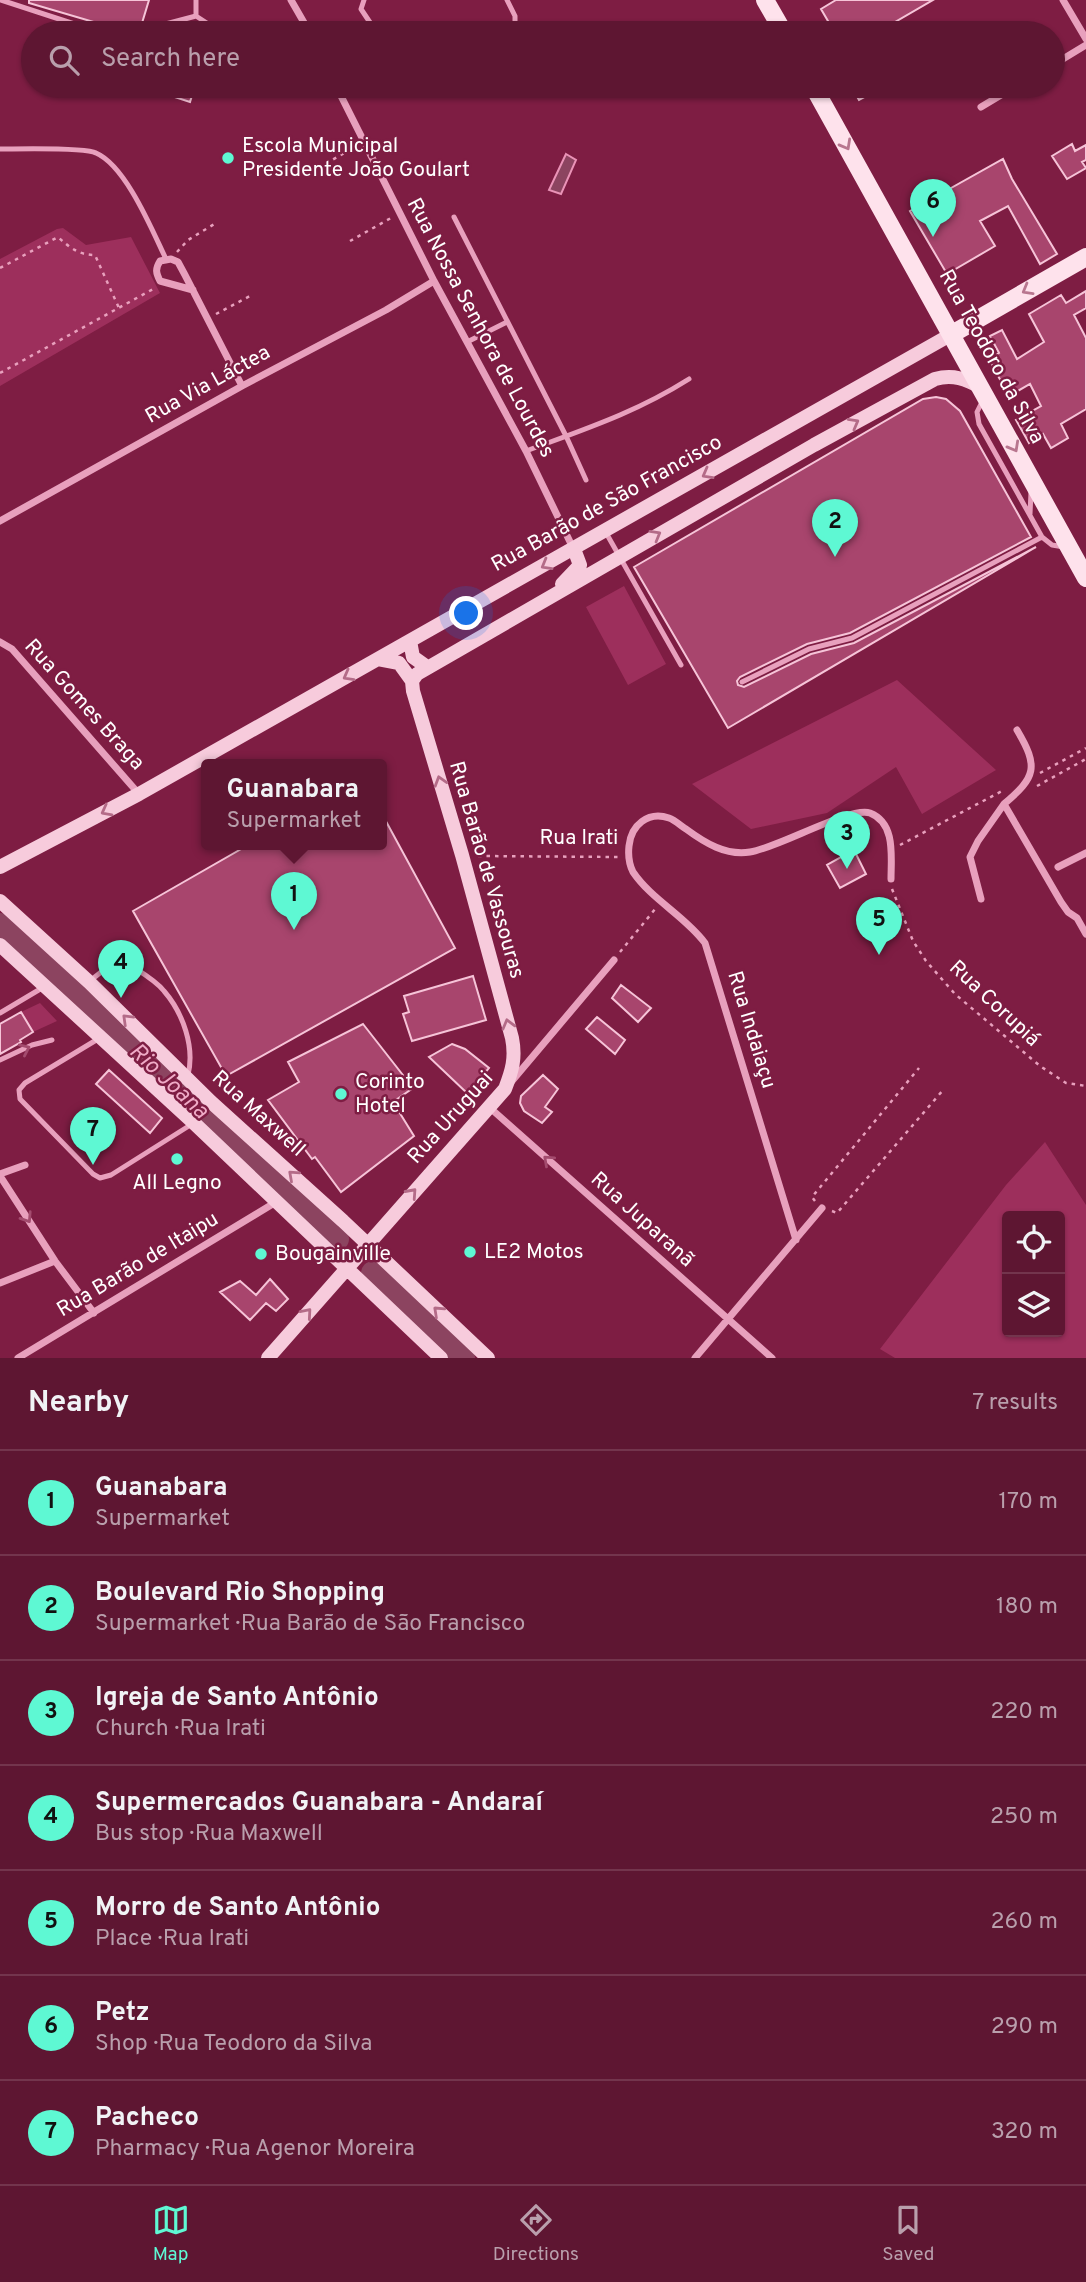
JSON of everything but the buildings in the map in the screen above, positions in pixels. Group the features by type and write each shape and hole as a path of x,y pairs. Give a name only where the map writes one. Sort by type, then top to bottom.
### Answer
{"main road":[{"path":"765,0 777,21"},
{"name":"Rua Teodoro da Silva","path":"820,98 1069,547 1083,567"},
{"name":"Rua Barão de São Francisco","path":"952,334 1086,257"}],"street":[{"path":"1063,0 1086,39"},
{"path":"294,1 304,21"},
{"path":"1065,58 1086,45"},
{"name":"Rua Nossa Senhora de Lourdes","path":"342,98 434,281 526,451 574,549"},
{"path":"981,107 996,98"},
{"path":"193,290 164,283 156,274 160,261 169,259 178,262 193,290 242,386"},
{"name":"Rua Via Láctea","path":"0,521 242,386 386,310 434,281"},
{"name":"Rua Barão de São Francisco","path":"0,867 139,793 952,334"},
{"path":"378,659 399,663 412,681 427,667 802,451 935,379 957,377 984,392"},
{"path":"556,594 580,565 574,549"},
{"path":"410,641 413,657 427,667"},
{"name":"Rua Gomes Braga","path":"0,642 12,649 139,793"},
{"name":"Rua Barão de Vassouras","path":"412,681 412,691 462,856 515,1053 514,1067 505,1090"},
{"path":"981,899 970,857 1004,804 1023,788 1028,779 1031,761 1029,750 1017,730"},
{"path":"1004,804 1061,902 1068,912 1077,918 1086,934"},
{"name":"Rua Irati","path":"628,857 632,833 641,820 654,815 671,818 703,840 737,854 771,848 862,811 882,820 888,832 891,879"},
{"path":"1058,867 1086,853"},
{"name":"Rua Indaiaçu","path":"628,857 632,870 645,887 695,930 705,943 796,1240"},
{"name":"Rua Maxwell","path":"0,901 488,1358"},
{"path":"0,945 194,1123 441,1358"},
{"name":"Rua Uruguai","path":"268,1358 505,1090 614,960"},
{"name":"Rua Juparanã","path":"489,1107 772,1358"},
{"path":"25,1165 0,1175 55,1261 94,1313"},
{"name":"Rua Barão de Itaipu","path":"18,1358 276,1202"},
{"path":"695,1358 822,1208"},
{"path":"0,1283 55,1261"}],"lane":[{"path":"1,0 65,21"},
{"path":"196,0 196,16"},
{"path":"364,0 361,9 369,21"},
{"path":"507,0 515,21"},
{"path":"177,21 196,16 204,21"},
{"path":"0,149 95,152 114,165 169,259"},
{"path":"454,217 586,480"},
{"path":"467,342 507,322"},
{"path":"526,451 624,415 656,400 690,379"},
{"path":"984,392 976,412 979,424 1042,537 1052,545 1069,547"},
{"path":"1030,515 1032,479"},
{"path":"606,531 681,665"},
{"path":"742,682 809,649 852,638 1042,537"},
{"path":"89,982 105,969 133,967 164,991 179,1014 190,1043 191,1060 187,1078"},
{"path":"0,1013 45,987"},
{"path":"101,1038 25,1083 19,1090 20,1100 93,1174 100,1178 111,1175 194,1123"},
{"path":"0,1060 32,1045 52,1040"}],"path":[{"path":"311,172 365,142"},
{"path":"350,241 400,214"},
{"path":"169,259 188,240 216,223"},
{"path":"0,268 58,237 83,255 95,256 119,308"},
{"path":"0,373 164,283"},
{"path":"207,319 250,296"},
{"path":"891,849 1086,748"},
{"path":"1027,791 1086,759"},
{"name":"Rua Irati","path":"462,856 628,857"},
{"name":"Rua Corupiá","path":"891,879 892,891 913,941 926,961 955,994 1040,1066 1066,1083 1086,1086"},
{"path":"614,960 662,901"},
{"path":"919,1068 812,1197 822,1208 837,1213 944,1089"}],"shaded area":[{"path":"566,154 576,160 561,194 549,190"},
{"path":"63,228 86,245 131,237 160,293 0,386 0,259"},
{"path":"624,586 666,664 628,685 586,607"},
{"path":"897,680 996,770 922,814 896,767 827,813 751,829 692,784"},
{"path":"40,1003 57,1021 33,1032 21,1012"},
{"path":"1045,1142 1086,1205 1086,1358 895,1358 880,1349 1006,1185"}],"waterway":[{"name":"Rio Joana","path":"0,925 337,1239"},
{"name":"Rio Joana","path":"373,1273 463,1358"}],"place":[{"name":"Escola Municipal Presidente João Goulart","path":"228,158"},
{"name":"Petz","path":"933,237"},
{"name":"Boulevard Rio Shopping","path":"835,557"},
{"name":"Igreja de Santo Antônio","path":"847,869"},
{"name":"Guanabara","path":"294,930"},
{"name":"Morro de Santo Antônio","path":"879,955"},
{"name":"Supermercados Guanabara - Andaraí","path":"121,998"},
{"name":"Corinto Hotel","path":"341,1094"},
{"name":"All Legno","path":"177,1159"},
{"name":"Pacheco","path":"93,1165"},
{"name":"LE2 Motos","path":"470,1252"},
{"name":"Bougainville","path":"261,1254"}]}
